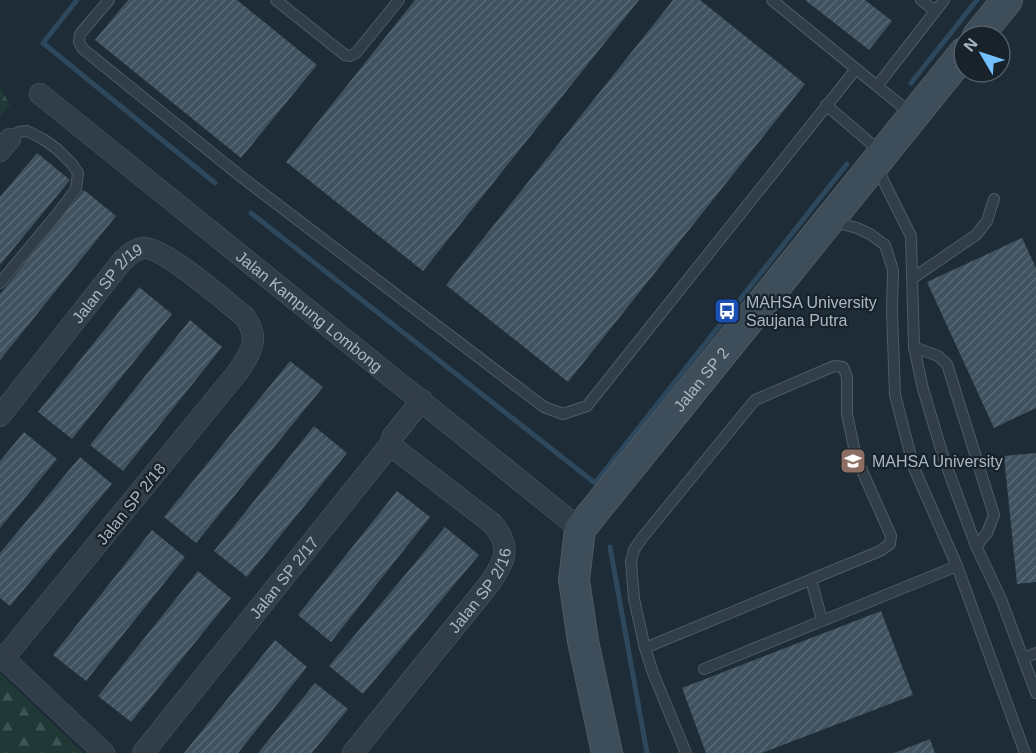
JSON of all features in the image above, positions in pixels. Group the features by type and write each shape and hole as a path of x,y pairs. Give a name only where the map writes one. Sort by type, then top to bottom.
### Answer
{"street":[{"path":"988,24 1007,0"},
{"name":"Jalan SP 2","path":"580,528 952,68"},
{"name":"Jalan Kampung Lombong","path":"40,94 580,528"},
{"name":"Jalan SP 2/19","path":"0,416 123,260 134,251 144,248 165,254 244,316 251,325 253,346"},
{"name":"Jalan SP 2/18","path":"2,656 237,373 253,346"},
{"name":"Jalan SP 2/17","path":"143,753 390,444 393,436 422,400"},
{"name":"Jalan SP 2/16","path":"353,753 490,583 505,557 502,535 493,524 390,444"},
{"path":"580,528 574,580 583,640 607,753"},
{"path":"2,656 104,753"}],"lane":[{"path":"109,0 80,34 83,49 244,179 544,407 563,414 587,406 856,69"},
{"path":"276,0 345,55 350,56 356,53 399,0"},
{"path":"772,0 913,115"},
{"path":"921,0 935,11"},
{"path":"877,86 944,0"},
{"path":"826,105 878,158 911,236 915,347 923,389 944,459 976,546 1001,599 1036,693"},
{"path":"0,283 76,189 78,173 57,149 27,131 19,132 5,145"},
{"path":"913,278 976,235 987,221 994,199"},
{"path":"828,221 857,228 885,245 893,270 895,395 914,468 957,566 1025,753"},
{"path":"915,347 938,356 947,364 994,515 987,532 976,546"},
{"path":"645,648 880,551 890,544 891,536 856,457 847,414 847,377 843,367 834,366 755,400 642,537 631,561 634,599 645,648 686,753"},
{"path":"705,669 957,566"},
{"path":"811,580 822,620"},
{"path":"1023,658 1036,653"}],"green space":[{"path":"0,88 10,105 0,117"},
{"path":"0,673 83,753 0,753"}],"building":[{"path":"128,0 237,0 317,65 241,158 95,40"},
{"path":"415,0 639,0 423,271 286,162"},
{"path":"673,0 700,0 805,84 568,382 446,285"},
{"path":"805,0 865,0 892,21 869,50"},
{"path":"37,153 70,180 0,265 0,197"},
{"path":"84,190 116,216 0,360 0,294"},
{"path":"1022,238 1036,268 1036,408 994,428 927,282"},
{"path":"139,287 172,314 72,439 38,412"},
{"path":"190,320 222,347 123,471 90,445"},
{"path":"290,361 323,387 196,543 164,517"},
{"path":"314,426 347,453 247,577 214,551"},
{"path":"24,432 57,459 0,528 0,461"},
{"path":"1036,453 1036,582 1017,584 1004,456"},
{"path":"80,457 112,484 10,606 0,598 0,553"},
{"path":"397,491 430,517 331,642 298,615"},
{"path":"445,527 479,555 363,694 329,666"},
{"path":"152,530 185,557 86,681 53,655"},
{"path":"198,571 231,598 131,722 98,696"},
{"path":"881,611 913,695 762,753 706,753 682,688"},
{"path":"275,640 307,667 238,753 184,753"},
{"path":"315,683 348,709 312,753 258,753"},
{"path":"930,739 935,753 894,753"}],"waterway":[{"path":"77,0 43,43 215,183"},
{"path":"911,83 977,0"},
{"path":"251,213 595,483 847,164"},
{"path":"610,547 647,753"}],"place":[{"name":"MAHSA University Saujana Putra","path":"727,311"},
{"name":"MAHSA University","path":"853,461"}]}
